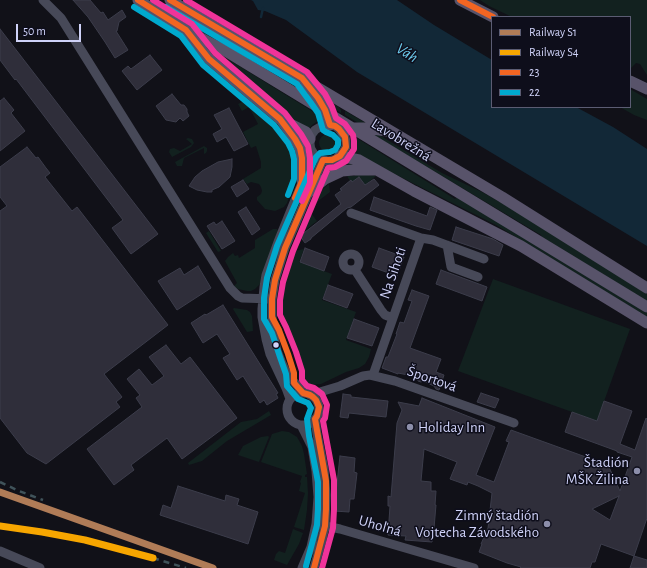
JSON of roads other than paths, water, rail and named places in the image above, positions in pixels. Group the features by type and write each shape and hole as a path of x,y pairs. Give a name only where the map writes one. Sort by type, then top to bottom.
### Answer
{"main road":[{"name":"Ľavobrežná","path":"138,0 186,30 224,50 647,307"},
{"name":"Ľavobrežná","path":"170,0 514,204 647,288"},
{"path":"460,0 491,16"},
{"path":"186,30 209,59 280,119 300,148 302,158 302,181"},
{"path":"302,78 318,98 325,110 330,125"},
{"path":"631,82 647,90"},
{"path":"280,119 306,132 311,144"},
{"path":"343,132 350,129 367,128 390,131"},
{"path":"340,156 359,160 414,191 521,246 647,323"},
{"path":"309,192 325,179 342,171 375,170"}],"street":[{"path":"43,0 62,18 230,288 242,298 272,299"},
{"path":"290,399 270,354 266,339 262,317 266,275 312,158 311,144 312,134 315,130 325,125 335,126 343,132 346,147 340,156 332,160 323,160 314,154 311,144"},
{"path":"306,394 296,395 290,399 286,409 288,416 296,424 306,425 311,423 315,419 319,407 316,400 306,394 286,372 281,361 275,342 272,317 272,299 275,280 285,248 323,160"},
{"name":"Na Sihoti","path":"351,213 421,238 448,245 484,259"},
{"name":"Na Sihoti","path":"373,376 421,238"},
{"path":"448,245 451,268 478,277"},
{"name":"Na Sihoti","path":"355,270 381,310 385,315 392,318"},
{"name":"Športová","path":"306,394 340,386 363,376 373,376 395,380 514,423"},
{"name":"Športová","path":"319,407 327,396 340,386"},
{"path":"302,568 320,525 326,495 326,481 315,419"},
{"path":"301,425 312,447 315,459 322,540 314,568"},
{"name":"Uhoľná","path":"320,525 354,533 474,568"},
{"path":"0,551 40,568"}],"water":[{"name":"Váh","path":"251,0 397,0 434,25 491,59 491,108 578,108 613,127 647,149 647,246 357,72 286,20 265,11 258,10"}],"waterway":[{"path":"261,17 263,8"}],"railway":[{"path":"0,482 43,500"},
{"path":"153,558 186,568"}],"rail line":[{"name":"S1","path":"0,492 213,568"},
{"name":"S4","path":"0,526 85,540 153,558"}],"place":[{"name":"Holiday Inn","path":"410,427"},
{"name":"Štadión MŠK Žilina","path":"637,471"},
{"name":"Zimný štadión Vojtecha Závodského","path":"547,524"}]}
